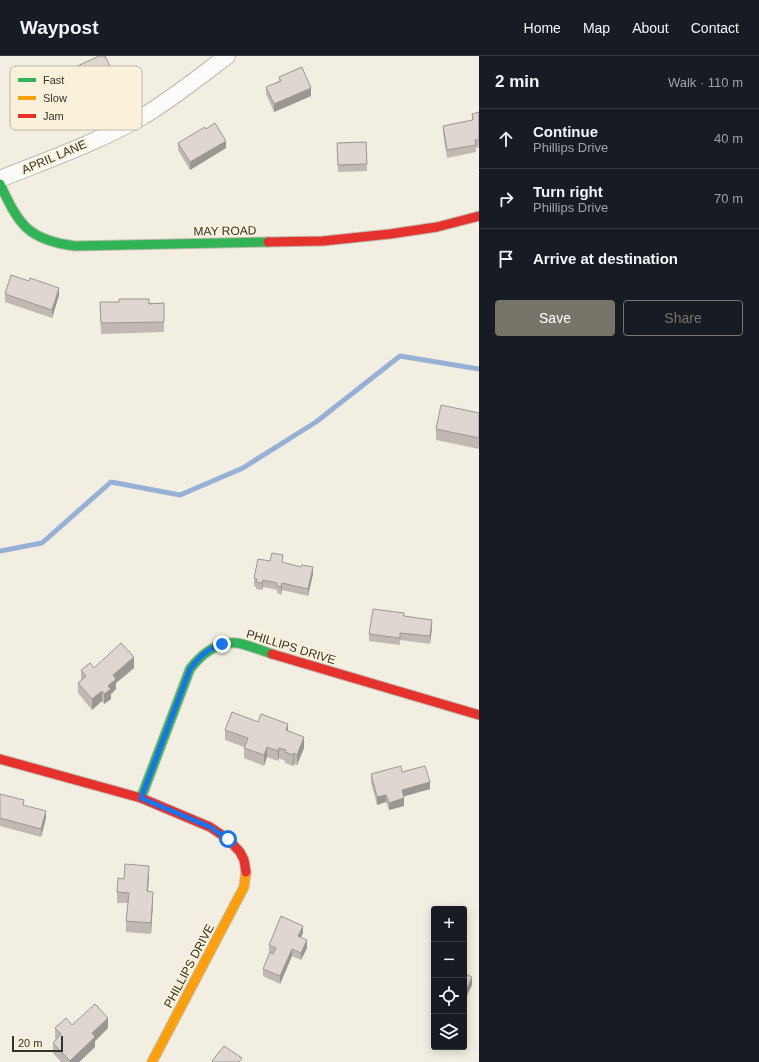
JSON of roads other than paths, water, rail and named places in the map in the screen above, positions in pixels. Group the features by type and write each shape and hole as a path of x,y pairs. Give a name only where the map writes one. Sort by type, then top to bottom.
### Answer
{"street":[{"name":"APRIL LANE","path":"142,116 159,107 227,56"},
{"name":"APRIL LANE","path":"0,179 98,139 116,130"},
{"name":"MAY ROAD","path":"0,184 11,210 24,227 35,235 48,241 62,245 75,246 323,241 437,227 479,216"},
{"name":"PHILLIPS DRIVE","path":"141,798 190,669 200,656 210,648 222,644 236,643 479,715"},
{"name":"PHILLIPS DRIVE","path":"0,759 141,798 210,827 228,839 240,852 246,869 246,878 242,891 152,1062"}],"waterway":[{"path":"0,551 42,543 111,482 180,495 243,468 316,422 400,356 479,369"}]}
